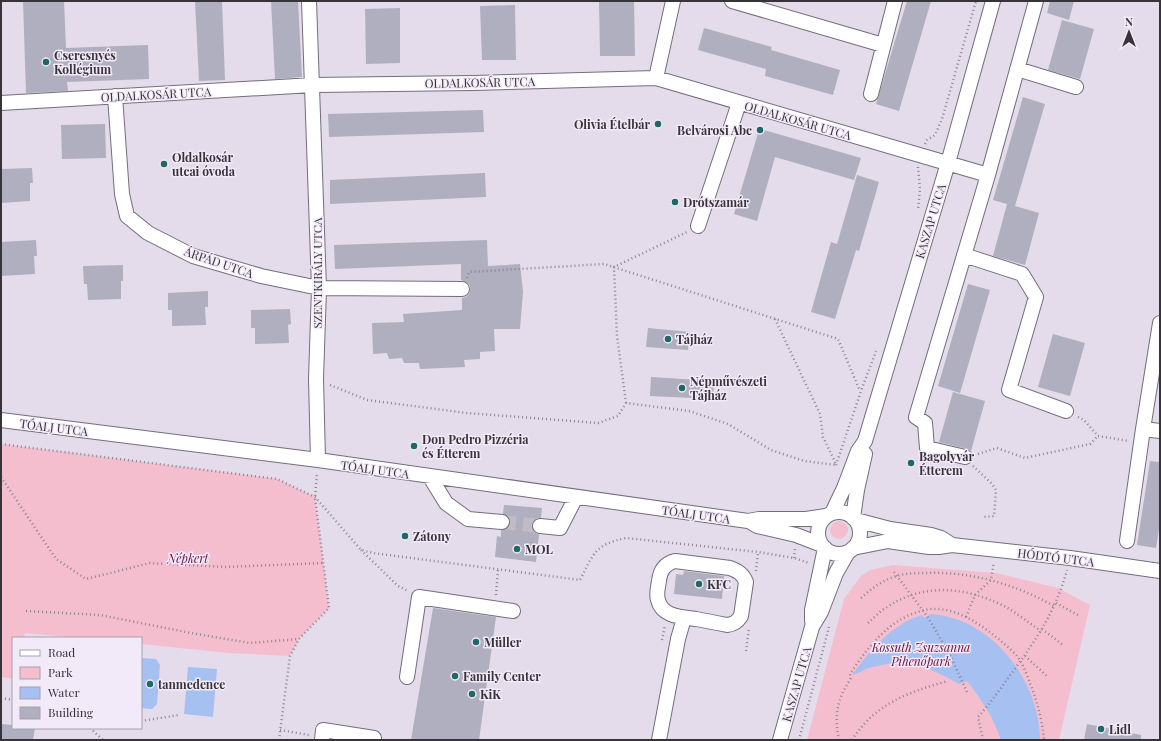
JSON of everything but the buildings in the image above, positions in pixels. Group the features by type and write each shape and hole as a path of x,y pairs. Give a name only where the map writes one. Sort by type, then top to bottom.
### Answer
{"street":[{"name":"SZENTKIRÁLY UTCA","path":"309,1 319,288 316,379 318,460"},
{"path":"656,78 673,1"},
{"path":"732,1 883,45"},
{"path":"870,94 895,1"},
{"name":"KASZAP UTCA","path":"855,519 857,490 865,452 865,441 948,163 993,1"},
{"path":"965,457 927,448 925,423 916,417 988,175 1036,1"},
{"path":"1017,69 1076,87"},
{"name":"OLDALKOSÁR UTCA","path":"1,103 313,85 473,83 656,78 988,175"},
{"name":"ÁRPÁD UTCA","path":"115,96 122,194 128,216 148,233 193,256 261,276 319,288 462,289"},
{"path":"698,226 739,103"},
{"path":"964,255 1022,274 1036,297 1009,390 1066,411"},
{"path":"1127,541 1160,323"},
{"name":"TÓALJ UTCA","path":"1,420 318,460 748,521 759,519 806,519 829,514"},
{"path":"1143,429 1160,431"},
{"name":"KASZAP UTCA","path":"829,514 844,488 858,451 865,441"},
{"path":"430,477 446,503 468,519 502,522"},
{"path":"540,526 560,528 576,497"},
{"path":"839,511 855,519 859,526 859,538 857,544 850,550 836,553 823,546 818,532 822,520 829,514 839,511"},
{"name":"HÓDTÓ UTCA","path":"855,519 894,530 941,538 952,545"},
{"name":"TÓALJ UTCA","path":"748,521 757,526 796,535 823,546"},
{"name":"HÓDTÓ UTCA","path":"850,550 888,541 929,546 952,545 1070,558 1160,571"},
{"name":"KASZAP UTCA","path":"812,628 812,610 823,546"},
{"name":"KASZAP UTCA","path":"780,740 812,628 821,612 836,573 850,550"},
{"path":"681,561 730,568 738,571 744,576 746,582 741,616 734,624 727,625 684,618 673,616 666,612 657,599 660,574 663,567 669,563 681,561"},
{"path":"407,677 419,597 513,611"},
{"path":"659,740 678,639 684,618"},
{"path":"322,739 323,730 374,738 373,740"}],"path":[{"path":"916,216 920,189 918,168 919,154 927,140 934,135 942,119 976,1"},
{"path":"614,267 698,226"},
{"path":"462,289 469,272 604,264 838,339 860,391"},
{"path":"316,379 367,400 467,414 598,423 618,416 626,403 617,336 614,267"},
{"path":"775,319 820,414 823,437 836,465"},
{"path":"835,470 860,391 878,345"},
{"path":"626,403 689,411 728,424 771,450 804,461 836,465"},
{"path":"1066,411 1084,420 1098,436 1117,439"},
{"path":"983,517 994,516 996,490 965,457 997,448 1025,458 1090,444 1098,436"},
{"path":"1,444 277,479 315,497 361,550 398,586 419,597"},
{"path":"279,740 290,656 299,639 329,608 315,497 318,460"},
{"path":"1,477 56,559 86,579 150,564 225,566 323,563"},
{"path":"361,550 580,580 595,551 609,542 626,538 758,552 794,558 796,535"},
{"path":"983,740 978,717 1025,656 1042,630 1061,591 1070,558"},
{"path":"966,617 975,595 990,580 995,562"},
{"path":"495,609 498,569"},
{"path":"894,572 928,616 950,655 967,692"},
{"path":"861,598 873,587 897,576 918,573 952,573 990,580 1021,590 1054,606"},
{"path":"868,623 887,607 913,595 933,590 951,590 975,595 1007,608 1063,645"},
{"path":"1056,603 1078,615"},
{"path":"839,740 837,708 842,693 851,678 850,674 866,650 890,626 905,617 924,610 944,610 966,617 989,630 1010,649 1021,661 1038,707 1044,740"},
{"path":"26,611 100,615 250,643 299,639"},
{"path":"799,740 829,626"},
{"path":"1025,656 1047,676"},
{"path":"852,740 861,726 883,707 911,692 948,681"},
{"path":"1,698 12,700"},
{"path":"142,721 179,715"},
{"path":"91,729 103,740"},
{"path":"280,730 322,739"}],"green space":[{"name":"Népkert","path":"1,444 277,479 315,497 329,608 299,639 290,656 228,653 142,644 142,637 67,637 25,633 24,637 12,637 12,679 1,677"},
{"path":"839,521 845,524 848,530 845,536 839,539 833,536 830,530 833,524"},
{"name":"Kossuth Zsuzsanna Pihenőpark","path":"893,565 996,573 1058,588 1090,605 1059,740 807,740 844,599 861,576 870,570"}],"water":[{"path":"931,614 953,618 974,627 992,640 1008,656 1022,675 1032,696 1038,718 1040,740 1001,740 987,709 967,681 959,684 931,670 902,663 874,667 852,675 870,652 897,627 922,615 924,618"},
{"name":"tanmedence","path":"142,658 156,659 160,665 157,704 152,709 142,708"},
{"path":"188,667 217,669 213,717 184,714"}],"tunnel":[{"path":"502,522 540,526"}],"place":[{"name":"Cseresnyés Kollégium","path":"46,62"},
{"name":"Olivia Ételbár","path":"658,124"},
{"name":"Belvárosi Abc","path":"760,130"},
{"name":"Oldalkosár utcai óvoda","path":"164,164"},
{"name":"Drótszamár","path":"675,202"},
{"name":"Tájház","path":"668,339"},
{"name":"Népművészeti Tájház","path":"682,388"},
{"name":"Don Pedro Pizzéria és Étterem","path":"414,446"},
{"name":"Bagolyvár Étterem","path":"911,463"},
{"name":"Zátony","path":"405,536"},
{"name":"MOL","path":"517,549"},
{"name":"KFC","path":"699,584"},
{"name":"Müller","path":"476,642"},
{"name":"Family Center","path":"455,676"},
{"name":"tanmedence","path":"150,684"},
{"name":"KiK","path":"472,694"},
{"name":"Lidl","path":"1101,729"}]}
